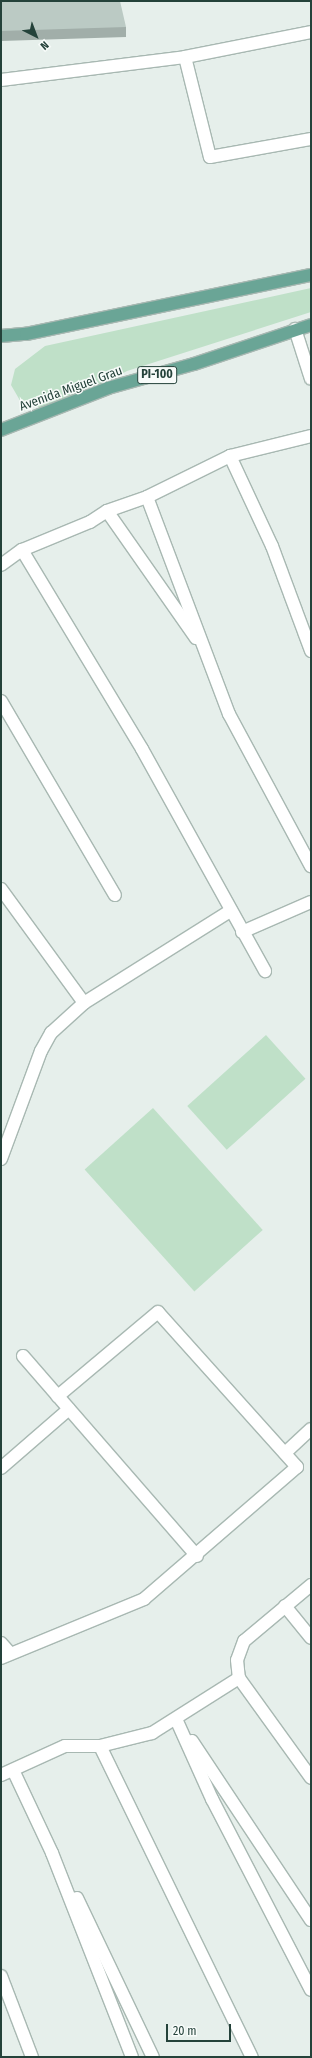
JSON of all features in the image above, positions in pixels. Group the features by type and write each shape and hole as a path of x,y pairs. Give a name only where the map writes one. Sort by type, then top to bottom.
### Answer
{"main road":[{"path":"1,336 26,334 311,275"},
{"name":"Avenida Miguel Grau","path":"2,428 108,388 194,364 295,329 311,325"}],"street":[{"path":"1,80 185,57 311,32"},
{"path":"185,57 210,157 311,139"},
{"path":"295,329 311,380"},
{"path":"1,565 22,550 90,522 107,511 147,497 230,456 311,436"},
{"path":"230,456 272,546 311,652"},
{"path":"147,497 229,714 311,866"},
{"path":"107,511 205,651"},
{"path":"22,550 142,748 264,971"},
{"path":"1,701 115,895"},
{"path":"1,889 84,1003"},
{"path":"242,932 311,902"},
{"path":"1,1160 41,1050 50,1033 84,1003 230,911"},
{"path":"1,1643 5,1655 144,1599 197,1556 298,1467 158,1312 58,1396"},
{"path":"22,1356 70,1409 197,1556"},
{"path":"1,1468 70,1409"},
{"path":"285,1454 311,1429"},
{"path":"311,1585 284,1606 244,1641 237,1660 239,1678 311,1778"},
{"path":"284,1606 311,1638"},
{"path":"1,1775 65,1746 100,1746 130,1740 176,1719 239,1678"},
{"path":"176,1719 311,1920"},
{"path":"176,1719 212,1799 311,1990"},
{"path":"100,1746 252,2057"},
{"path":"13,1770 52,1853 98,1937 153,2057"},
{"path":"52,1853 132,2057"},
{"path":"1,1976 32,2057"}],"green space":[{"path":"311,288 311,312 127,371 54,410 22,404 11,385 15,369 45,346"},
{"path":"266,1035 305,1079 227,1150 187,1106"},
{"path":"153,1108 263,1230 194,1291 85,1170"}],"building":[{"path":"1,1 120,1 126,27 1,31"}]}
